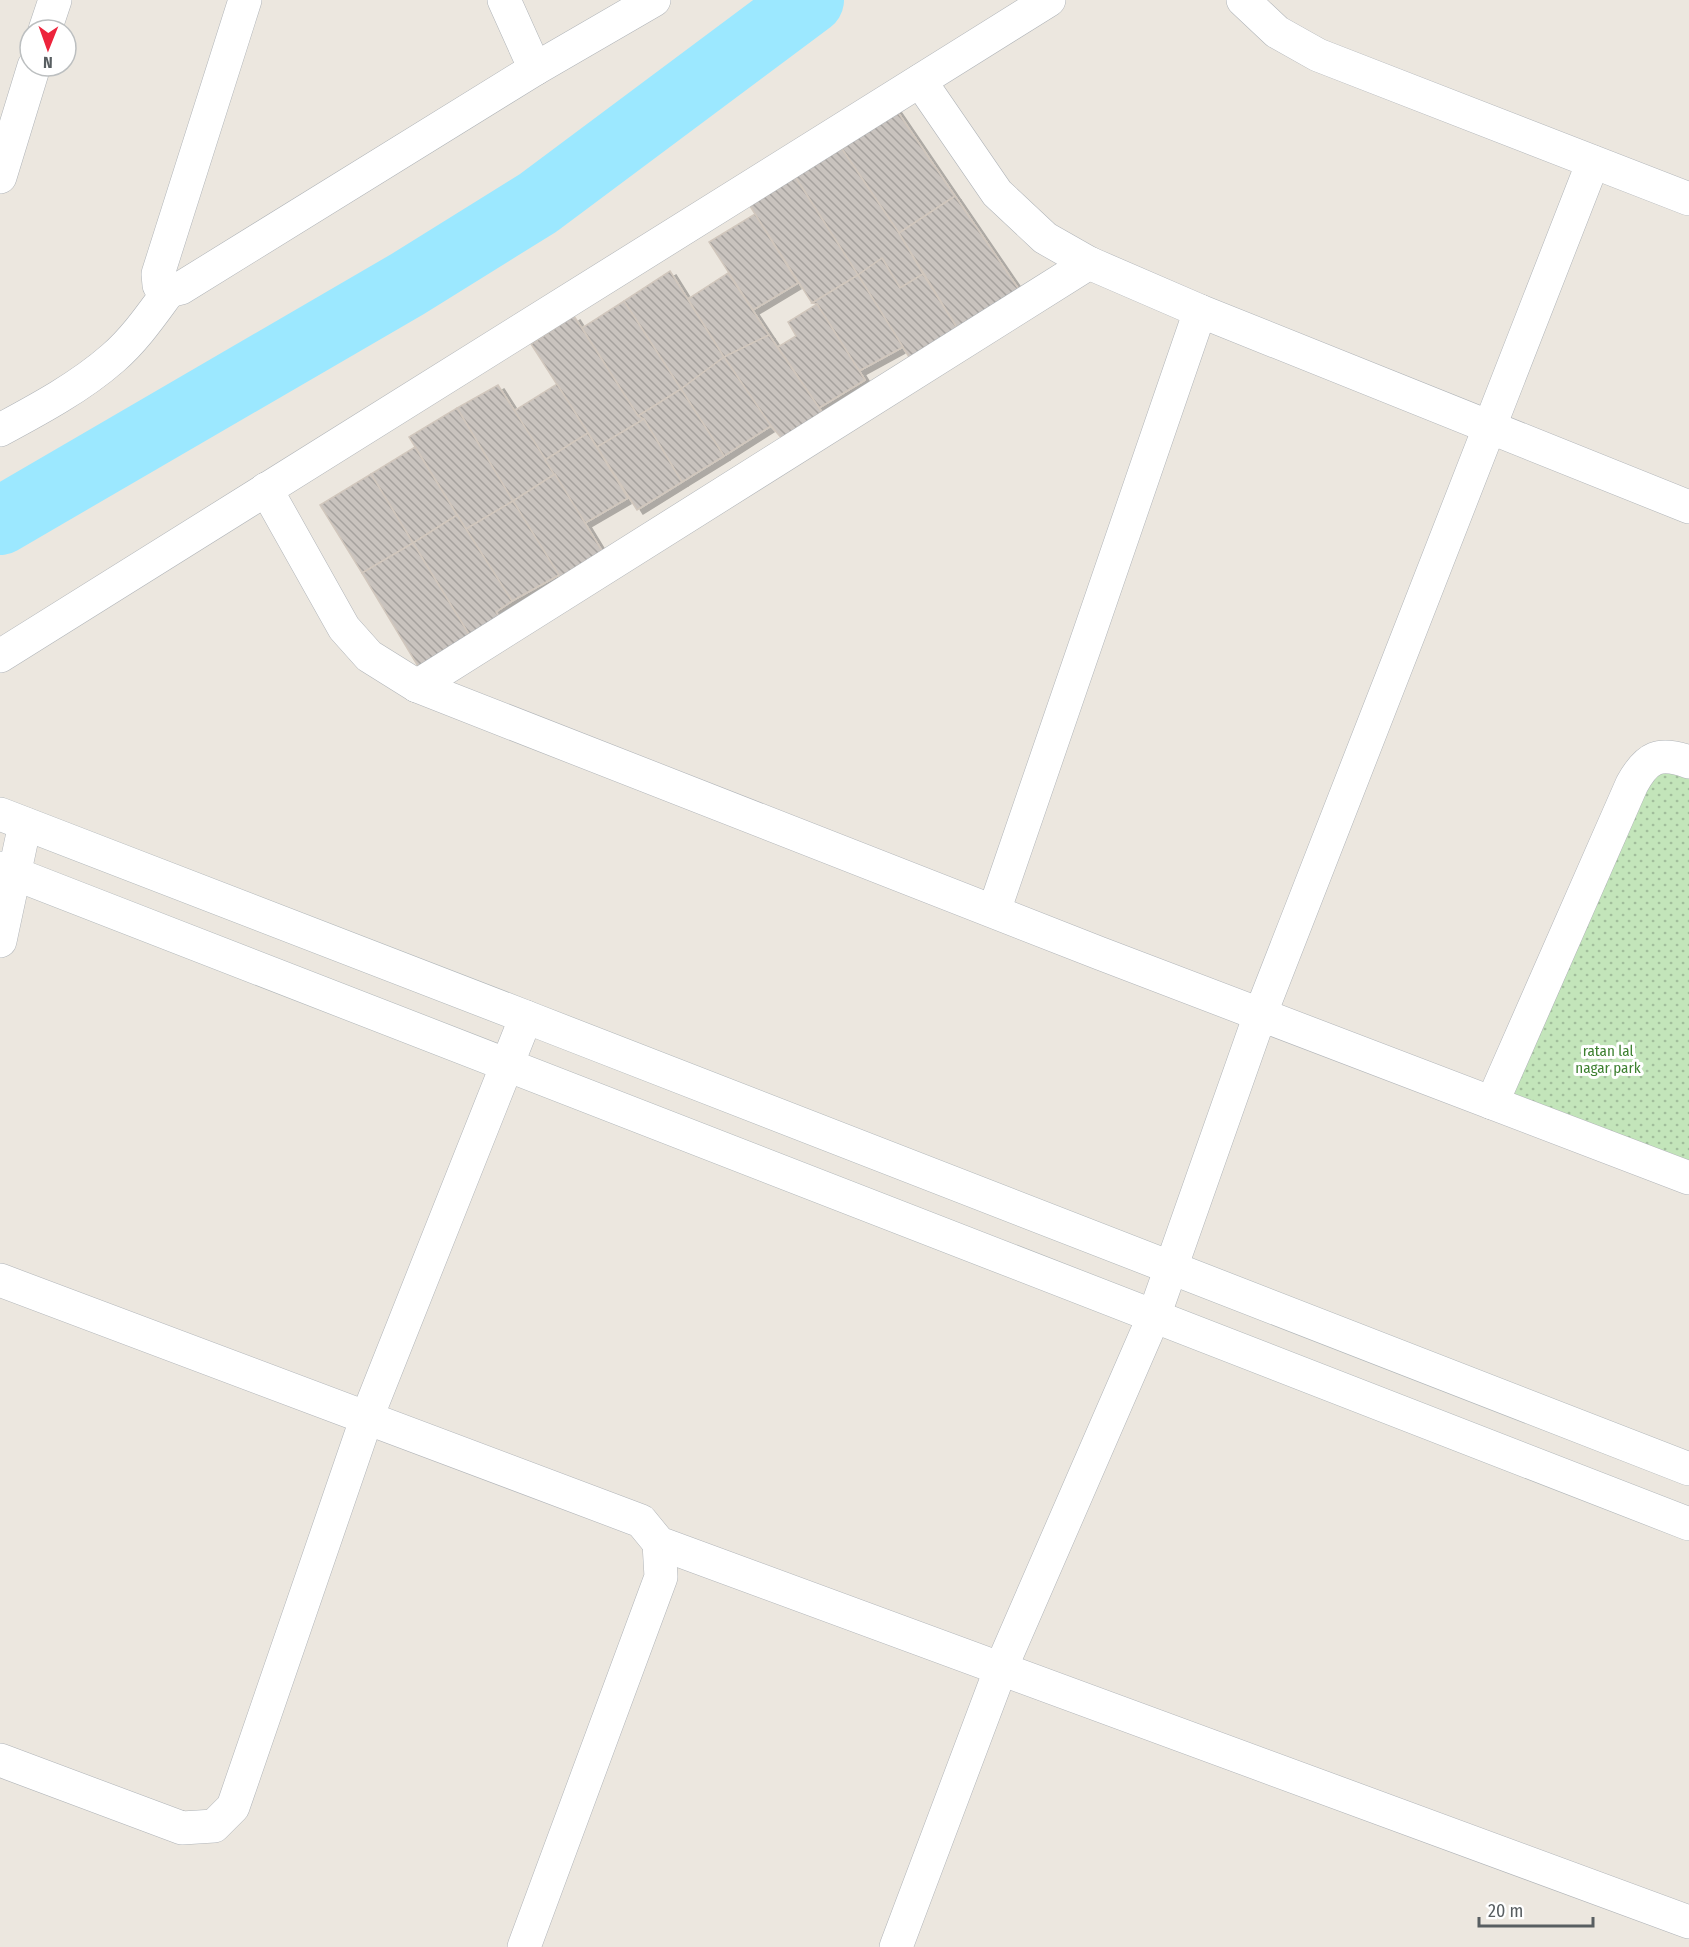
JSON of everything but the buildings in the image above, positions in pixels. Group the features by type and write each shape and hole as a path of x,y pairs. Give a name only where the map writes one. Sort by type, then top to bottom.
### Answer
{"street":[{"path":"49,18 55,0"},
{"path":"169,291 159,285 158,274 244,0"},
{"path":"504,0 534,69"},
{"path":"0,430 85,380 114,358 142,327 169,291 181,288 534,69 654,0"},
{"path":"0,656 1049,0"},
{"path":"1243,0 1277,32 1318,56 1689,199"},
{"path":"0,177 30,78"},
{"path":"921,81 997,193 1045,238 1089,263 1200,311 1689,507"},
{"path":"896,1947 1001,1668 1154,1316 1260,1015 1593,162"},
{"path":"417,686 1089,263"},
{"path":"994,911 1200,311"},
{"path":"266,489 344,628 369,656 417,686 1260,1015 1689,1178"},
{"path":"1492,1103 1641,768 1654,758 1676,757 1689,762"},
{"path":"0,941 13,819 1689,1469"},
{"path":"7,871 1689,1524"},
{"path":"0,1760 182,1828 214,1826 233,1806 367,1417 526,1017"},
{"path":"0,1280 641,1521 659,1544 1689,1922"},
{"path":"524,1947 661,1578 659,1544"}],"green space":[{"name":"ratan lal nagar park","path":"1652,763 1689,777 1689,1178 1498,1105"}],"waterway":[{"path":"0,521 406,285 538,203 810,0"}]}
